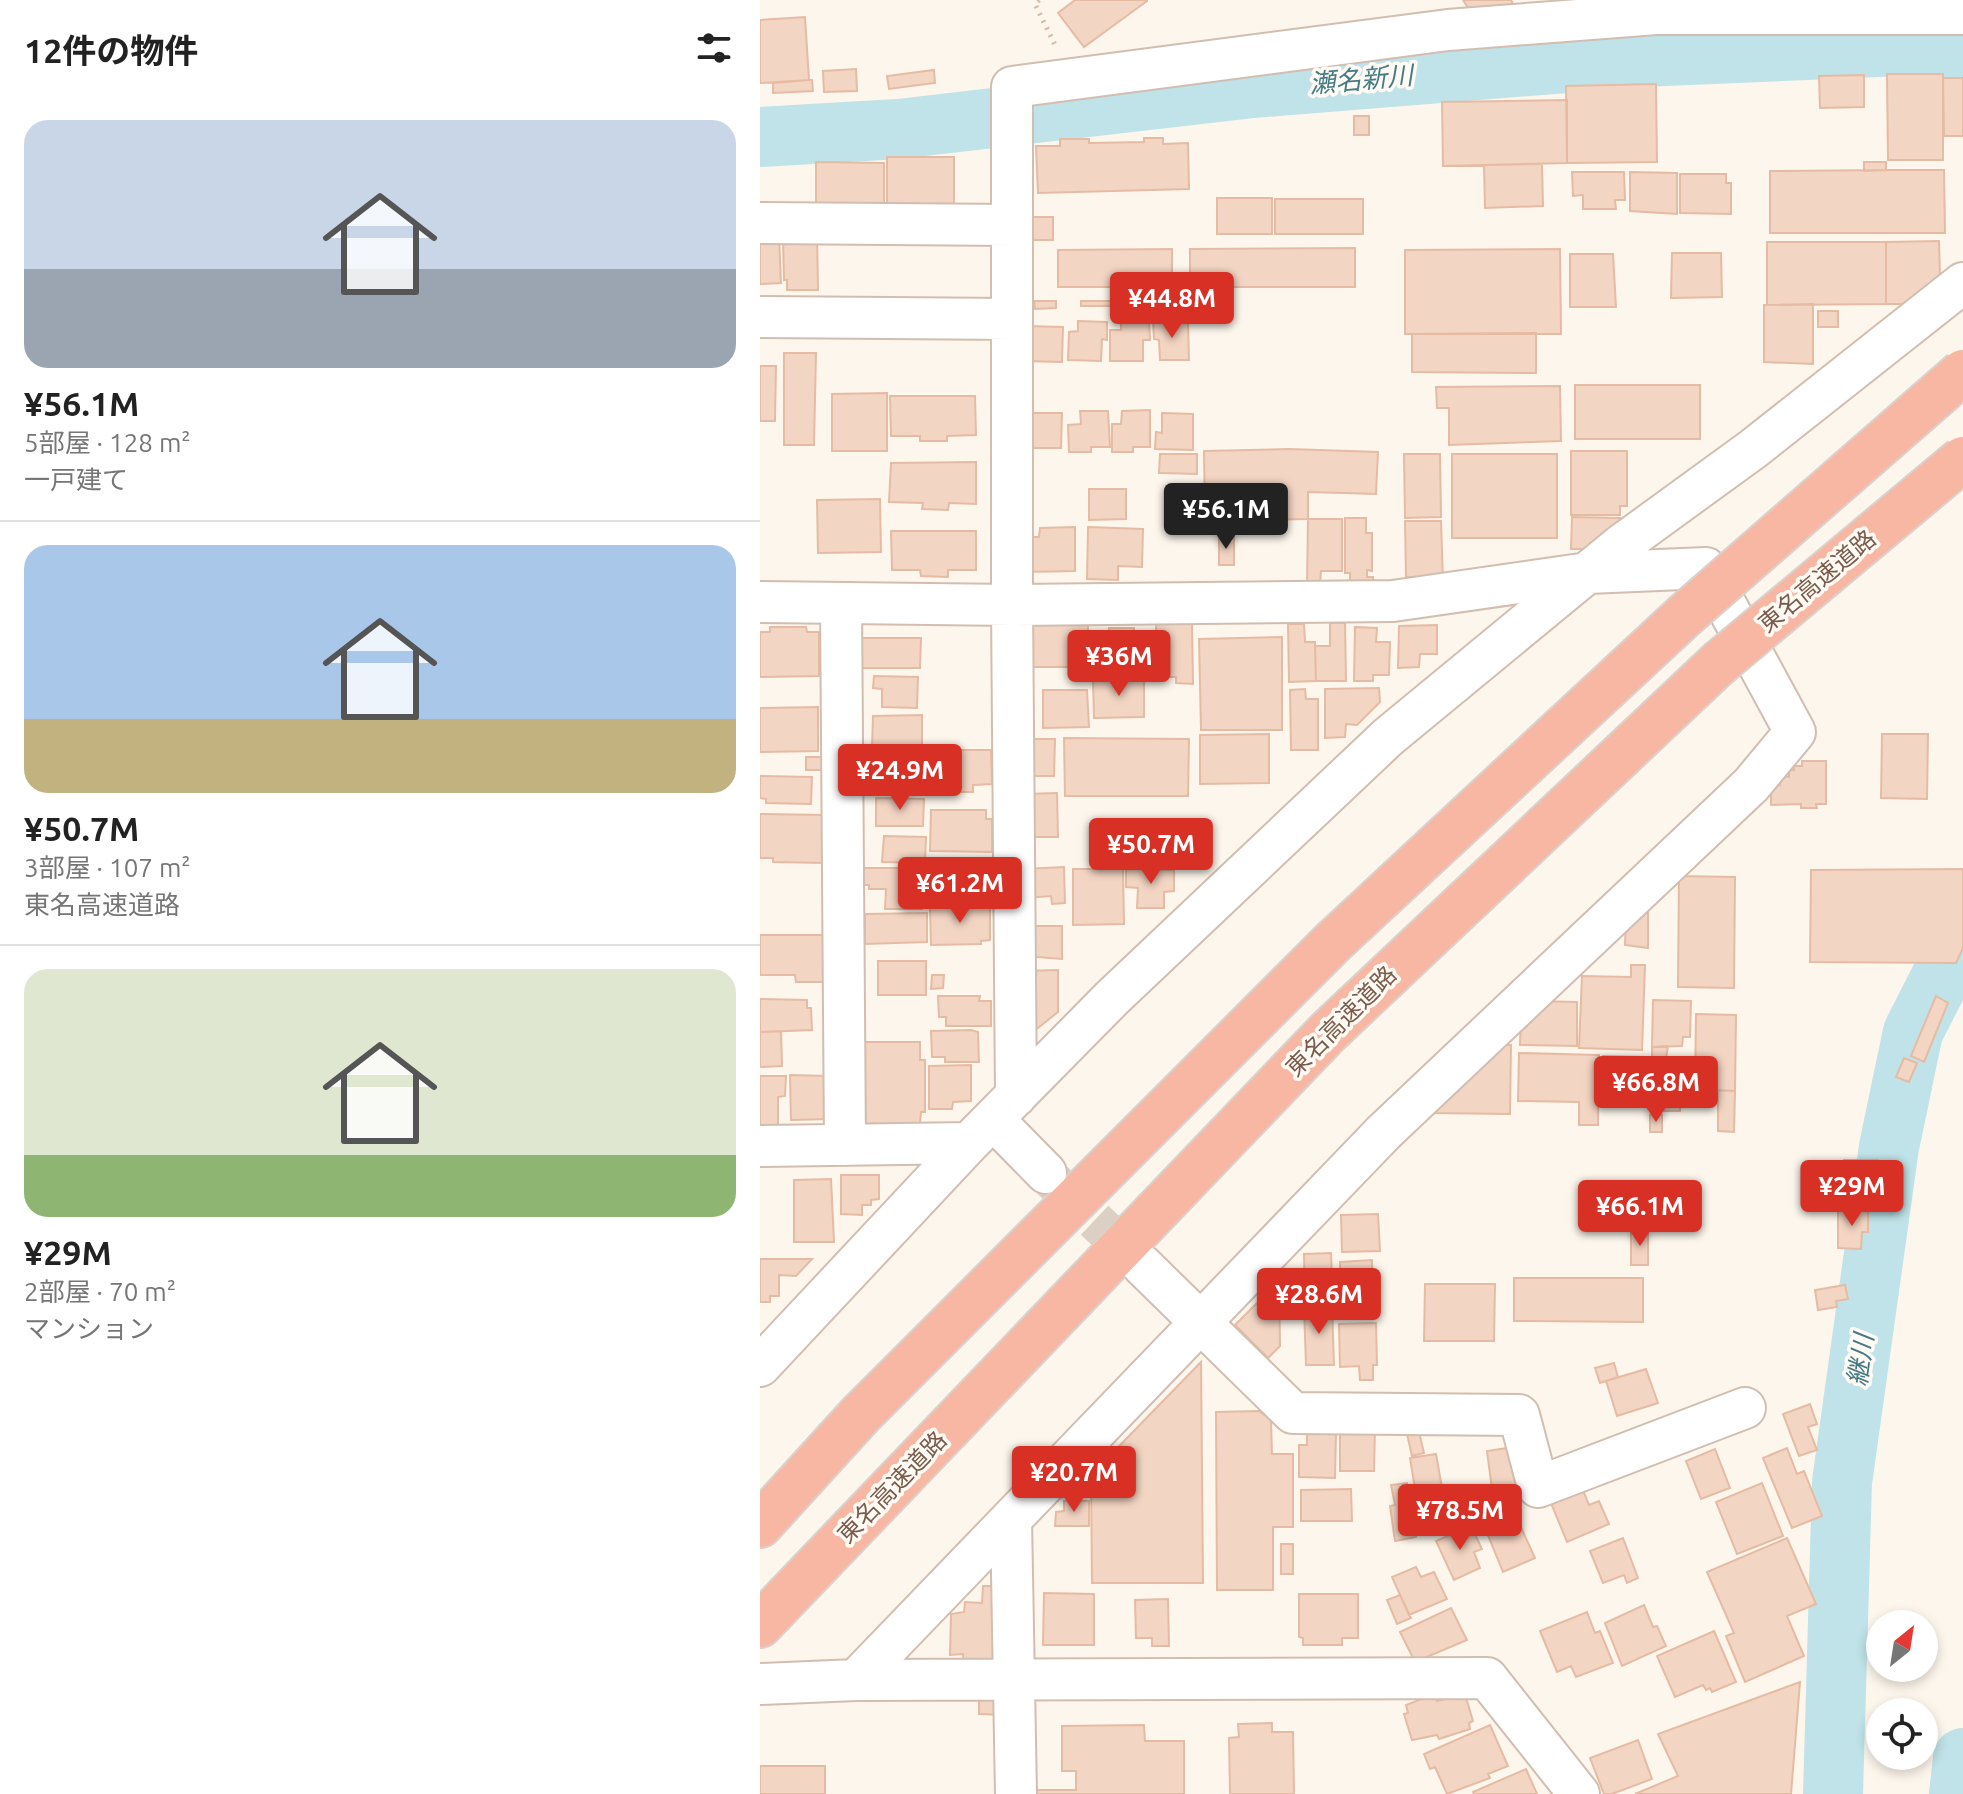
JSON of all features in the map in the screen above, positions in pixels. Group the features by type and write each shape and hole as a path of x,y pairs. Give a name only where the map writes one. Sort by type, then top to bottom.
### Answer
{"highway":[{"path":"760,1525 860,1415 1333,942 1684,616 1963,372"},
{"name":"東名高速道路","path":"760,1625 1327,1033 1719,663 1963,459"}],"street":[{"path":"1046,1173 993,1119 1012,605 1012,87 1651,7 1963,14"},
{"path":"760,223 1012,225"},
{"path":"760,1366 993,1119 1122,988 1388,737 1621,545 1753,449 1963,283"},
{"path":"760,317 1012,319"},
{"path":"760,602 1012,605 1393,601 1588,573 1706,568 1795,732 1751,785 1384,1132 856,1680"},
{"path":"841,603 845,1145"},
{"path":"760,1146 845,1145 993,1119"},
{"path":"1142,1265 1293,1413 1519,1415 1538,1487 1745,1408"},
{"path":"1011,1519 1016,1794"},
{"path":"760,1684 856,1680 1487,1678 1579,1794"}],"path":[{"path":"1039,0 1035,4 1072,80"}],"building":[{"path":"1075,0 1147,1 1084,47 1058,13"},
{"path":"1463,0 1511,0 1516,9 1472,14"},
{"path":"805,17 809,80 760,83 760,20"},
{"path":"856,69 857,91 824,92 823,71"},
{"path":"934,70 935,83 889,89 887,76"},
{"path":"1887,74 1943,74 1943,160 1888,160"},
{"path":"1864,75 1864,107 1820,108 1819,76"},
{"path":"1943,78 1963,78 1963,136 1944,136"},
{"path":"812,80 813,91 773,93 773,83"},
{"path":"1656,84 1657,162 1567,163 1566,86"},
{"path":"1567,100 1567,163 1443,166 1442,102"},
{"path":"1354,116 1369,116 1369,135 1354,135"},
{"path":"1144,138 1163,138 1163,144 1188,143 1189,189 1038,193 1036,146 1060,146 1060,139 1089,139 1089,143 1144,142"},
{"path":"887,157 954,157 954,205 887,205"},
{"path":"816,162 884,163 884,209 816,208"},
{"path":"1864,162 1886,162 1886,170 1864,171"},
{"path":"1542,164 1543,206 1485,208 1484,165"},
{"path":"1944,170 1945,233 1770,233 1770,171"},
{"path":"1572,172 1624,172 1625,200 1615,200 1616,209 1583,209 1583,195 1573,196"},
{"path":"1630,172 1677,173 1677,214 1630,211"},
{"path":"1680,174 1726,174 1726,183 1731,183 1731,214 1680,213"},
{"path":"1217,198 1272,198 1272,234 1217,234"},
{"path":"1275,199 1363,199 1363,234 1275,234"},
{"path":"1029,217 1053,217 1053,240 1029,240"},
{"path":"817,234 818,290 787,290 783,238"},
{"path":"760,236 779,236 781,283 760,284"},
{"path":"1939,241 1940,277 1910,304 1886,304 1886,242"},
{"path":"1767,242 1886,242 1886,304 1767,305"},
{"path":"1355,248 1355,287 1190,287 1190,249"},
{"path":"1172,249 1172,287 1058,287 1058,250"},
{"path":"1560,249 1561,334 1405,334 1405,250"},
{"path":"1672,253 1721,253 1722,297 1671,298"},
{"path":"1570,254 1613,254 1616,307 1570,307"},
{"path":"1034,301 1056,301 1056,308 1035,309"},
{"path":"1081,301 1122,301 1122,306 1081,306"},
{"path":"1813,304 1813,364 1764,362 1764,305"},
{"path":"1818,311 1838,311 1838,327 1818,327"},
{"path":"1078,321 1107,322 1107,340 1102,339 1101,361 1068,360 1069,332 1078,331"},
{"path":"1121,321 1149,321 1150,340 1143,340 1143,361 1110,361 1110,330 1121,330"},
{"path":"1153,321 1188,321 1189,360 1160,360 1159,340 1154,339"},
{"path":"1025,326 1063,327 1062,362 1023,361"},
{"path":"1536,333 1536,373 1412,372 1412,334"},
{"path":"784,353 816,353 814,445 784,445"},
{"path":"760,366 776,366 775,421 760,421"},
{"path":"1575,385 1700,385 1700,439 1575,439"},
{"path":"1560,386 1561,441 1449,445 1449,408 1437,408 1436,387"},
{"path":"887,393 887,451 832,451 832,394"},
{"path":"890,396 975,396 976,435 947,436 947,441 920,441 920,436 891,436"},
{"path":"1150,410 1150,447 1133,447 1133,452 1112,452 1112,424 1121,424 1122,411"},
{"path":"1080,411 1108,411 1110,447 1091,447 1091,452 1069,452 1068,425 1081,424"},
{"path":"1025,413 1062,413 1061,448 1025,448"},
{"path":"1162,413 1193,414 1193,450 1155,449 1156,432 1162,433"},
{"path":"1289,449 1378,452 1376,494 1308,492 1308,519 1205,521 1204,451"},
{"path":"1571,451 1627,451 1627,506 1620,506 1620,515 1571,515"},
{"path":"1160,454 1197,454 1197,474 1159,473"},
{"path":"1404,454 1440,454 1441,517 1405,518"},
{"path":"1452,454 1557,454 1557,538 1452,538"},
{"path":"976,462 976,504 949,503 948,510 922,509 923,503 889,502 891,463"},
{"path":"1089,489 1126,489 1126,519 1089,520"},
{"path":"880,499 881,552 818,553 817,500"},
{"path":"1572,517 1620,518 1618,546 1571,549"},
{"path":"1345,518 1366,518 1366,533 1372,533 1372,571 1367,570 1367,577 1373,577 1373,587 1350,587 1350,573 1345,573"},
{"path":"1308,519 1342,519 1342,571 1321,571 1320,585 1307,585"},
{"path":"1405,521 1441,521 1443,583 1432,577 1406,577"},
{"path":"1248,522 1248,534 1220,534 1219,523"},
{"path":"1075,527 1075,571 1025,572 1025,537 1039,537 1040,528"},
{"path":"1088,527 1143,529 1142,567 1118,566 1118,580 1087,579"},
{"path":"891,531 976,531 976,570 948,570 948,577 921,576 920,570 892,570"},
{"path":"1219,537 1234,537 1234,565 1219,565"},
{"path":"1156,621 1192,624 1193,684 1176,683 1176,677 1156,677"},
{"path":"1032,623 1088,623 1088,667 1032,667"},
{"path":"1330,623 1345,623 1346,681 1316,681 1315,646 1330,646"},
{"path":"1288,624 1304,624 1305,642 1315,642 1316,681 1289,682"},
{"path":"1437,625 1437,654 1420,654 1419,667 1398,668 1399,626"},
{"path":"770,627 806,627 807,632 819,632 819,676 760,677 760,632 770,632"},
{"path":"1355,627 1377,628 1376,642 1390,642 1389,675 1373,675 1373,681 1354,681"},
{"path":"1109,628 1134,628 1135,679 1097,679 1097,664 1104,663 1104,646 1108,645"},
{"path":"1282,637 1282,730 1201,730 1199,639"},
{"path":"862,638 921,638 920,668 862,668"},
{"path":"874,676 918,677 917,708 882,707 882,689 873,688"},
{"path":"1144,679 1144,717 1094,718 1093,680"},
{"path":"1379,688 1380,702 1357,725 1346,724 1345,737 1325,738 1325,689"},
{"path":"1305,689 1306,699 1318,699 1318,750 1291,750 1290,690"},
{"path":"1043,690 1087,690 1089,727 1043,728"},
{"path":"818,707 818,751 760,752 760,708"},
{"path":"922,715 922,748 872,748 873,716"},
{"path":"1269,734 1269,783 1200,784 1200,735"},
{"path":"1882,734 1928,734 1927,799 1881,798"},
{"path":"1064,738 1189,739 1188,796 1065,796"},
{"path":"1022,739 1055,739 1054,776 1021,776"},
{"path":"930,750 991,750 992,784 973,785 973,792 948,792 949,784 930,784"},
{"path":"806,757 825,757 825,770 806,770"},
{"path":"875,761 924,762 924,788 875,787"},
{"path":"1802,761 1826,761 1826,804 1816,804 1817,808 1801,808 1801,804 1771,805 1771,786 1780,785 1780,776 1789,777 1789,770 1802,766"},
{"path":"760,776 812,777 811,804 766,803 766,799 760,798"},
{"path":"1057,793 1058,837 1026,837 1025,794"},
{"path":"876,798 924,799 923,826 876,826"},
{"path":"931,810 986,810 986,819 992,819 992,852 930,851"},
{"path":"760,814 824,815 824,863 773,862 773,858 760,858"},
{"path":"884,836 926,837 925,863 882,862"},
{"path":"1064,867 1065,903 1052,904 1051,896 1024,898 1023,869"},
{"path":"863,868 922,868 922,909 885,909 886,889 869,889 869,885 863,885"},
{"path":"1073,869 1123,869 1124,924 1073,925"},
{"path":"1126,869 1174,870 1174,891 1164,892 1164,908 1137,908 1138,888 1126,887"},
{"path":"1963,869 1963,948 1956,963 1810,962 1811,870"},
{"path":"1679,876 1735,877 1734,988 1678,987"},
{"path":"1648,901 1648,948 1625,945 1626,920"},
{"path":"947,904 980,904 980,908 990,908 990,940 981,941 981,944 931,945 930,908 947,908"},
{"path":"927,913 927,942 865,944 865,914"},
{"path":"1025,926 1062,926 1062,959 1025,956"},
{"path":"760,935 828,935 828,970 823,970 823,982 796,982 795,975 760,975"},
{"path":"878,961 926,961 926,995 878,995"},
{"path":"1631,965 1645,965 1642,1050 1579,1048 1582,976 1631,977"},
{"path":"1058,970 1058,1012 1023,1040 1022,971"},
{"path":"932,975 944,975 943,988 931,989"},
{"path":"938,996 980,996 979,1001 991,1001 991,1026 946,1026 946,1017 939,1017"},
{"path":"1936,996 1948,1003 1924,1062 1911,1056"},
{"path":"760,999 807,1000 807,1008 811,1008 812,1030 760,1032"},
{"path":"1653,1000 1691,1001 1690,1037 1683,1037 1682,1046 1652,1047"},
{"path":"1530,1001 1577,1002 1577,1046 1520,1045 1521,1011"},
{"path":"1696,1014 1736,1015 1735,1091 1695,1090"},
{"path":"781,1031 782,1066 760,1067 760,1032"},
{"path":"931,1031 978,1032 979,1062 945,1062 945,1057 932,1057"},
{"path":"862,1042 920,1042 920,1060 925,1060 925,1112 921,1112 920,1123 859,1125"},
{"path":"1495,1045 1511,1045 1510,1114 1432,1113"},
{"path":"1668,1046 1666,1058 1652,1058 1652,1047"},
{"path":"1519,1053 1599,1055 1598,1125 1579,1125 1579,1102 1518,1101"},
{"path":"1603,1056 1643,1057 1642,1106 1602,1105"},
{"path":"1904,1058 1917,1063 1909,1082 1896,1077"},
{"path":"1652,1063 1681,1064 1680,1111 1651,1111"},
{"path":"971,1065 971,1101 953,1102 952,1109 929,1109 929,1066"},
{"path":"790,1075 828,1076 830,1119 791,1120"},
{"path":"760,1076 786,1076 785,1096 778,1097 778,1127 760,1128"},
{"path":"1695,1090 1718,1090 1718,1102 1695,1102"},
{"path":"1718,1090 1735,1091 1734,1132 1718,1131"},
{"path":"1650,1115 1662,1115 1662,1132 1650,1132"},
{"path":"1844,1160 1878,1160 1878,1196 1844,1196"},
{"path":"841,1175 879,1175 879,1199 871,1200 871,1205 862,1205 862,1215 841,1214"},
{"path":"831,1179 834,1242 794,1242 794,1180"},
{"path":"1838,1209 1868,1210 1868,1232 1862,1232 1861,1249 1838,1248"},
{"path":"1378,1214 1380,1251 1342,1252 1341,1215"},
{"path":"1631,1230 1648,1230 1648,1265 1631,1265"},
{"path":"1331,1253 1333,1303 1305,1304 1304,1254"},
{"path":"760,1259 812,1259 796,1276 779,1275 779,1296 770,1296 770,1302 760,1302"},
{"path":"1372,1260 1373,1314 1341,1315 1340,1262"},
{"path":"1514,1278 1643,1278 1643,1322 1514,1321"},
{"path":"1279,1281 1280,1346 1268,1358 1235,1325"},
{"path":"1425,1284 1495,1284 1494,1341 1424,1341"},
{"path":"1845,1285 1848,1299 1836,1301 1837,1307 1818,1310 1815,1290"},
{"path":"1332,1306 1334,1365 1306,1365 1304,1307"},
{"path":"1376,1323 1377,1365 1373,1365 1373,1380 1360,1380 1359,1366 1340,1367 1339,1324"},
{"path":"1201,1362 1203,1583 1092,1583 1091,1475"},
{"path":"1614,1363 1618,1377 1600,1383 1595,1368"},
{"path":"1646,1369 1658,1403 1617,1416 1606,1381"},
{"path":"1810,1404 1817,1424 1808,1427 1817,1450 1799,1456 1783,1414"},
{"path":"1259,1411 1271,1420 1272,1454 1293,1454 1293,1527 1273,1527 1273,1590 1217,1590 1216,1412"},
{"path":"1340,1421 1375,1428 1374,1471 1340,1471"},
{"path":"1307,1432 1336,1433 1335,1478 1299,1477 1299,1445 1307,1445"},
{"path":"1419,1432 1424,1453 1412,1456 1407,1434"},
{"path":"1514,1447 1521,1493 1493,1497 1487,1451"},
{"path":"1787,1448 1797,1474 1804,1471 1822,1516 1792,1528 1763,1458"},
{"path":"1715,1449 1730,1488 1701,1499 1686,1461"},
{"path":"1436,1454 1449,1527 1422,1531 1410,1458"},
{"path":"1407,1483 1416,1537 1395,1541 1390,1506 1395,1505 1391,1485"},
{"path":"1762,1483 1783,1536 1737,1554 1716,1502"},
{"path":"1351,1489 1352,1521 1301,1521 1301,1490"},
{"path":"1583,1490 1589,1505 1599,1501 1609,1524 1567,1542 1551,1503"},
{"path":"1064,1501 1089,1501 1089,1526 1055,1526 1056,1512 1064,1511"},
{"path":"1515,1514 1535,1558 1503,1572 1485,1528"},
{"path":"1471,1526 1482,1549 1474,1552 1480,1568 1454,1580 1436,1541"},
{"path":"1623,1538 1638,1578 1627,1583 1624,1575 1603,1583 1590,1551"},
{"path":"1787,1538 1816,1604 1787,1616 1804,1656 1745,1682 1726,1636 1734,1633 1707,1572"},
{"path":"1281,1544 1293,1544 1293,1574 1281,1574"},
{"path":"1416,1567 1421,1577 1434,1572 1447,1599 1409,1615 1392,1577"},
{"path":"983,1586 1002,1586 1000,1669 964,1669 963,1654 950,1655 951,1614 964,1612 965,1602 982,1603"},
{"path":"1044,1593 1094,1594 1094,1645 1043,1645"},
{"path":"1299,1594 1358,1594 1358,1638 1342,1638 1342,1645 1303,1645 1303,1638 1299,1637"},
{"path":"1400,1595 1411,1618 1397,1624 1387,1600"},
{"path":"1168,1599 1169,1646 1152,1646 1152,1638 1136,1638 1135,1600"},
{"path":"1644,1605 1653,1627 1657,1626 1666,1646 1622,1666 1605,1623"},
{"path":"1451,1608 1467,1640 1415,1662 1400,1632"},
{"path":"1587,1612 1595,1633 1600,1631 1613,1663 1576,1677 1571,1666 1557,1672 1540,1631"},
{"path":"1714,1631 1736,1682 1712,1692 1703,1685 1675,1697 1657,1656"},
{"path":"1800,1682 1791,1794 1635,1794 1678,1776 1658,1734"},
{"path":"979,1694 1005,1695 1006,1715 979,1714"},
{"path":"1434,1694 1437,1701 1465,1694 1473,1721 1469,1723 1470,1729 1439,1739 1437,1735 1412,1740 1404,1714 1408,1713 1406,1705"},
{"path":"1272,1723 1272,1732 1293,1732 1294,1794 1230,1794 1229,1738 1239,1737 1238,1724"},
{"path":"1144,1725 1145,1741 1184,1741 1184,1794 1035,1794 1035,1790 1076,1790 1076,1771 1062,1771 1062,1726"},
{"path":"1490,1725 1508,1766 1488,1774 1490,1778 1447,1794 1435,1767 1430,1769 1424,1754"},
{"path":"1638,1740 1652,1779 1604,1794 1590,1758"},
{"path":"760,1766 825,1766 825,1794 760,1794"},
{"path":"1526,1769 1537,1794 1473,1792"}],"waterway":[{"name":"瀬名新川","path":"760,137 898,129 1253,88 1641,57 1903,46 1963,49"},
{"name":"継川","path":"1833,1794 1842,1482 1889,1147 1913,1032 1941,977 1963,943"},
{"path":"1959,1794 1963,1758"}],"tunnel":[{"path":"1051,1179 1142,1265"}]}
